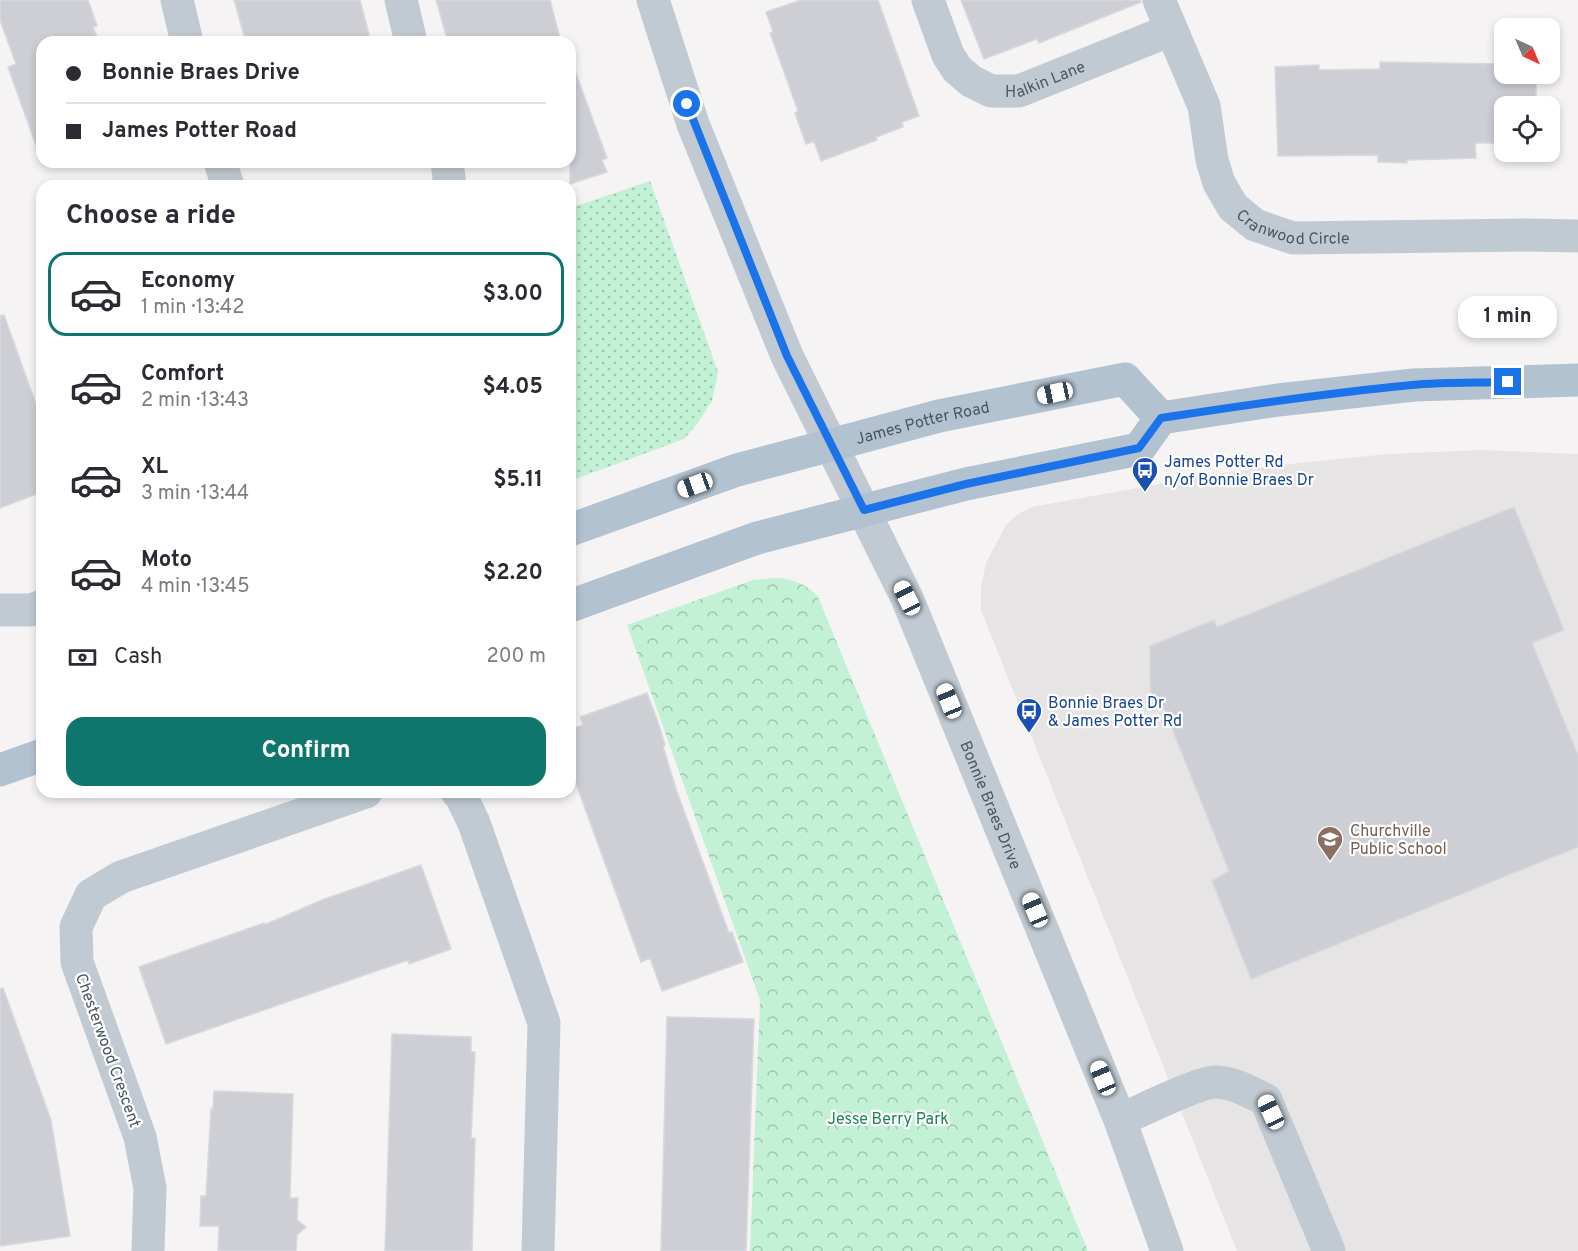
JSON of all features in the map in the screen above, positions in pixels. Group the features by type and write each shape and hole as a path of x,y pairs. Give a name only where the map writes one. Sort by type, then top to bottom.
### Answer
{"main road":[{"name":"James Potter Road","path":"576,528 737,470 939,416 1125,379 1161,418"},
{"path":"576,604 757,538 966,484 1139,448 1161,418 1278,400 1414,385 1578,380"},
{"path":"0,770 36,757"}],"street":[{"path":"177,0 186,36"},
{"path":"400,0 409,36"},
{"name":"Bonnie Braes Drive","path":"653,0 698,135 787,356 907,598 1120,1120 1167,1251"},
{"name":"Halkin Lane","path":"928,0 948,55 957,69 971,81 991,91 1019,91 1171,30"},
{"name":"Cranwood Circle","path":"1159,0 1204,105 1212,160 1219,183 1233,207 1255,225 1293,238 1578,236"},
{"path":"0,610 36,608"},
{"name":"Chesterwood Crescent","path":"148,1251 150,1188 140,1137 77,962 76,927 91,895 121,878 349,798"},
{"path":"462,798 474,823 544,1023 538,1251"},
{"path":"1120,1120 1195,1087 1215,1082 1242,1087 1266,1100 1329,1251"}],"shaded area":[{"name":"Churchville Public School","path":"1483,450 1578,454 1578,1251 1237,1251 981,610 981,586 986,563 1006,525 1018,514 1032,507 1214,474 1298,463 1389,454"}],"green space":[{"path":"650,181 718,372 712,401 684,439 576,479 576,206"},
{"name":"Jesse Berry Park","path":"776,578 799,583 818,597 1088,1251 750,1251 760,1000 627,625 753,580"}],"building":[{"path":"0,0 88,0 97,26 93,27 97,36 36,36 36,145 8,67 16,64 0,20"},
{"path":"234,0 360,0 369,36 244,36"},
{"path":"436,0 550,0 559,36 446,36"},
{"path":"801,0 878,0 919,116 902,122 903,127 876,137 877,140 821,161 814,141 806,144 795,113 798,111 770,33 773,32 766,12"},
{"path":"961,0 1140,0 1141,2 1039,43 1037,39 984,59"},
{"path":"1380,62 1494,64 1494,84 1536,84 1536,96 1494,96 1494,143 1475,143 1476,158 1407,160 1407,163 1378,162 1378,155 1278,156 1275,67 1319,65 1319,70 1380,69"},
{"path":"576,73 607,158 602,160 607,172 576,182 576,180 570,180 570,168 576,168"},
{"path":"4,315 36,404 36,494 0,508 0,316"},
{"path":"1514,507 1564,630 1532,643 1578,755 1578,847 1251,979 1212,881 1229,871 1163,706 1153,710 1150,685 1150,646 1214,620 1217,627"},
{"path":"647,693 665,745 663,746 676,789 729,933 732,932 743,962 662,991 650,958 641,962 576,783 576,727 583,725 580,717"},
{"path":"421,865 451,949 409,964 408,960 166,1044 139,967 264,923 264,925 322,900"},
{"path":"3,988 51,1120 70,1236 0,1246 0,989"},
{"path":"667,1017 754,1019 746,1251 661,1251"},
{"path":"392,1034 471,1037 471,1052 475,1052 471,1138 475,1138 472,1251 385,1251"},
{"path":"214,1091 293,1094 290,1198 298,1198 297,1220 306,1227 297,1235 296,1251 218,1251 219,1226 200,1226 201,1196 206,1196"}],"place":[{"name":"James Potter Rd n/of Bonnie Braes Dr","path":"1145,493"},
{"name":"Bonnie Braes Dr & James Potter Rd","path":"1029,734"},
{"name":"Churchville Public School","path":"1330,862"}],"route":[{"path":"687,104 787,356 864,510 966,484 1139,448 1161,418 1278,400 1381,388 1508,382"}]}
